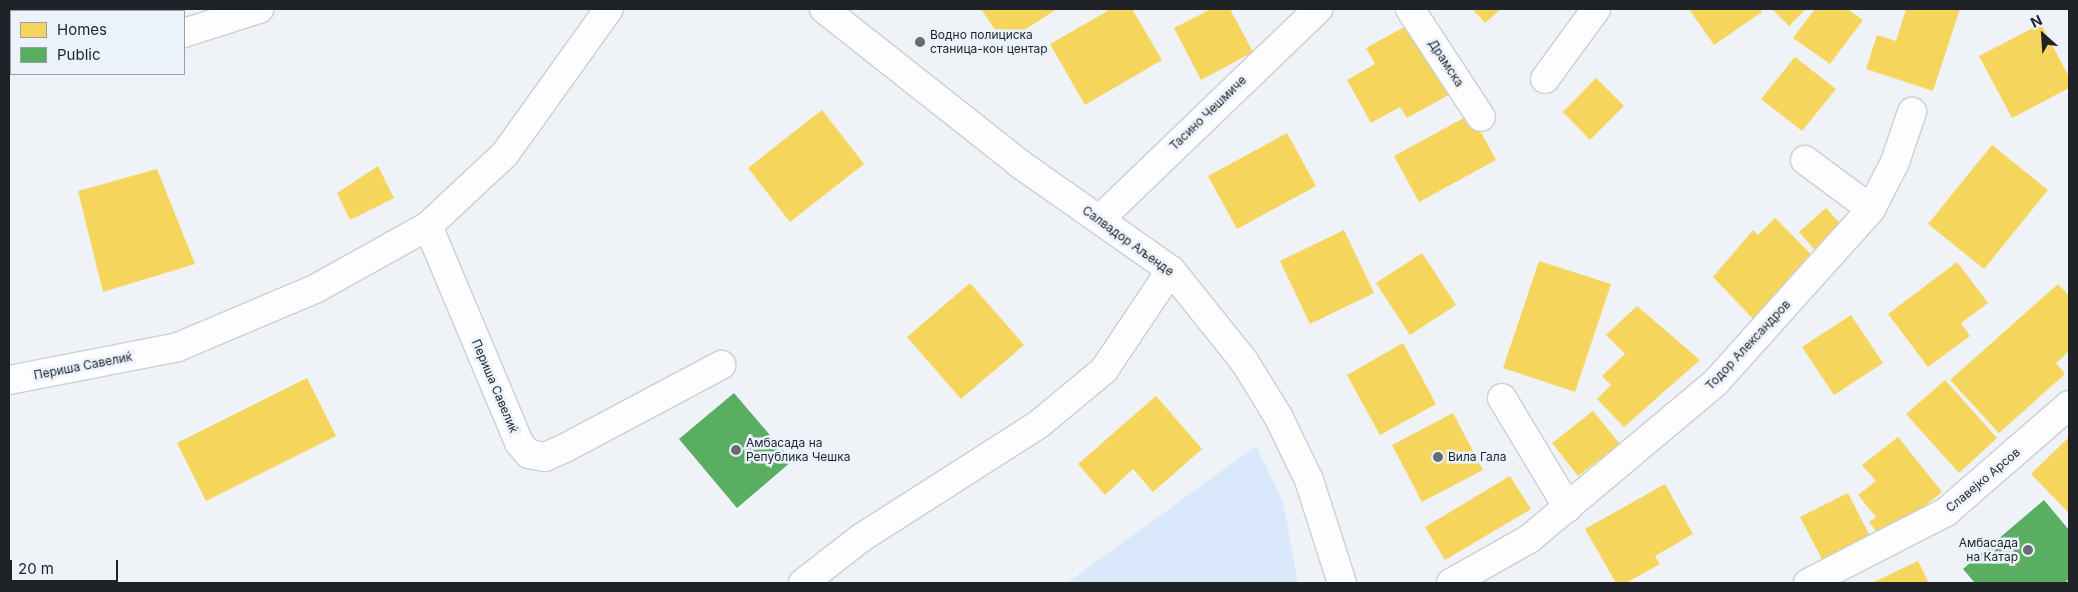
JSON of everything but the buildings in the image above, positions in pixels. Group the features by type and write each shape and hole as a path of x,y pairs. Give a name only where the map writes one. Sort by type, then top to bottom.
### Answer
{"street":[{"path":"185,33 259,9"},
{"name":"Периша Савелиќ","path":"9,380 178,347 247,320 316,288 428,226 505,154 609,9"},
{"name":"Салвадор Аљенде","path":"824,9 1020,164 1171,270 1244,361 1278,416 1309,480 1342,583"},
{"name":"Тасино Чешмиче","path":"1100,219 1318,9"},
{"name":"Драмска","path":"1410,9 1481,117"},
{"path":"1545,79 1596,9"},
{"name":"Тодор Александров","path":"1452,583 1529,539 1716,382 1871,210 1895,162 1912,112"},
{"path":"1805,160 1871,210"},
{"name":"Периша Савелиќ","path":"428,226 519,443 529,454 545,457 565,448 721,364"},
{"path":"802,583 861,538 1039,424 1104,370 1171,270"},
{"path":"1502,398 1568,508"},
{"name":"Славејко Арсов","path":"1808,583 1946,512 2069,405"}],"shaded area":[{"path":"1256,446 1283,501 1298,583 1067,583"}],"place":[{"name":"Водно полициска станица-кон центар","path":"920,42"},
{"name":"Амбасада на Република Чешка","path":"736,450"},
{"name":"Вила Гала","path":"1438,457"},
{"name":"Амбасада на Катар","path":"2028,550"}]}
